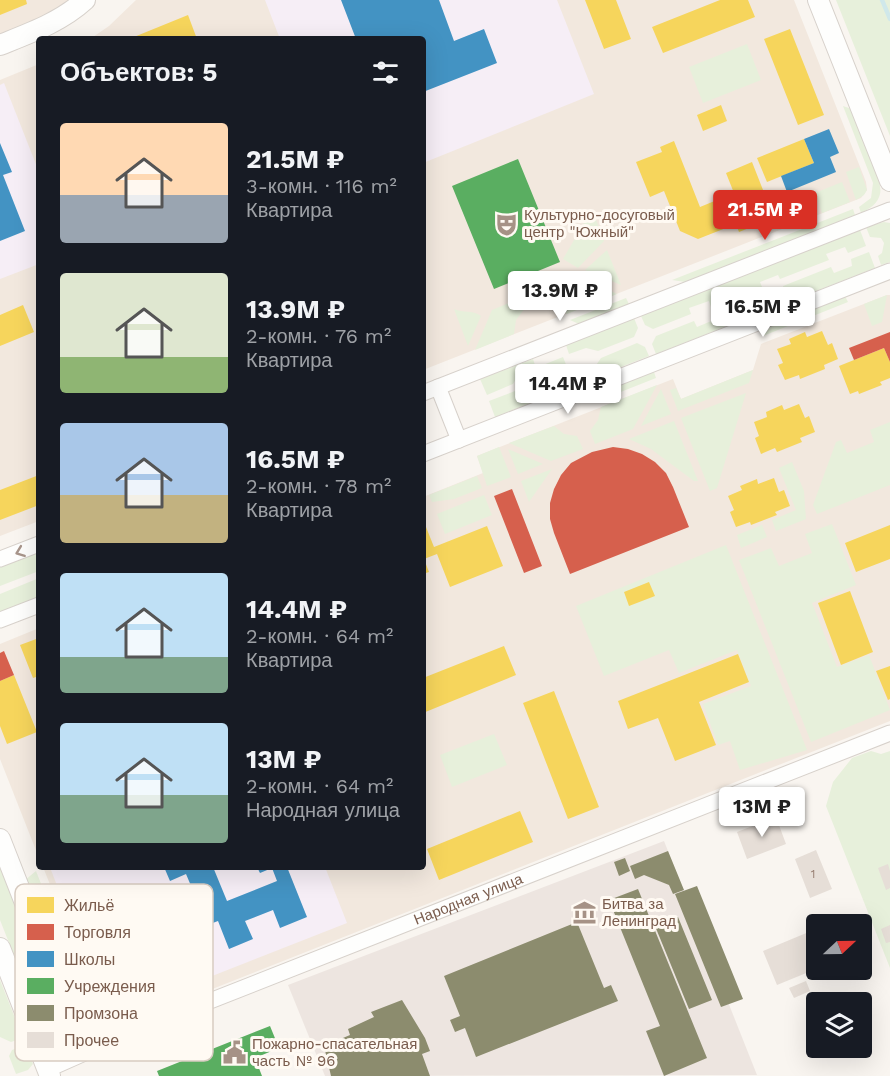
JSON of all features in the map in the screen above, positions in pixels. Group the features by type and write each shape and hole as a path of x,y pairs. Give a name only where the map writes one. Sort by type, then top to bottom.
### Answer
{"street":[{"path":"0,45 57,20 85,0"},
{"path":"818,0 890,181"},
{"path":"426,392 890,210"},
{"path":"426,453 890,271"},
{"path":"438,387 459,440"},
{"path":"0,559 36,545"},
{"path":"0,620 36,606"},
{"name":"Народная улица","path":"213,1000 890,733"},
{"path":"0,839 18,884"},
{"path":"0,948 15,986"},
{"name":"Народная улица","path":"49,1072 67,1061"}],"shaded area":[{"path":"0,0 74,0 33,25 0,38"},
{"path":"136,0 794,0 866,182 867,190 861,198 426,369 426,36 94,36 109,26"},
{"path":"265,0 557,0 594,94 426,162 426,36 279,36"},
{"path":"36,65 36,522 0,536 0,80"},
{"path":"4,83 36,164 36,265 0,279 0,85"},
{"path":"890,295 890,721 213,989 213,884 50,884 44,870 426,870 426,496 483,473 477,456 673,379 681,399 753,370 761,344"},
{"path":"36,629 36,850 0,759 0,644"},
{"name":"Битва за Ленинград","path":"664,841 757,1075 325,1076 288,985"},
{"path":"51,870 326,870 347,923 213,976 213,884 56,884"}],"green space":[{"path":"836,0 890,0 890,136"},
{"path":"747,44 761,80 703,103 689,67"},
{"path":"843,106 852,109 880,187 880,194 875,203 861,213 859,207 871,198 873,183"},
{"path":"859,167 867,190 856,200 846,172"},
{"path":"842,182 850,202 822,213 815,193"},
{"path":"807,195 815,216 783,229 775,208"},
{"path":"592,209 604,241 578,268 563,259"},
{"path":"853,209 855,215 685,282 672,280"},
{"path":"884,222 890,223 890,262 881,265 878,256 882,253 884,243 881,238 870,237 866,227"},
{"path":"860,230 866,246 848,253 845,247 826,254 829,260 780,279 778,275 760,282 762,287 711,307 709,301 689,308 691,314 653,329 645,325 641,316"},
{"path":"607,250 621,285 585,270"},
{"path":"869,252 875,268 656,354 652,344 656,336 694,321 697,327 716,319 714,313 764,293 767,298 784,291 783,286 831,267 834,273 852,266 851,259"},
{"path":"579,276 617,294 567,314 556,304 542,301 538,292"},
{"path":"887,295 882,322 872,326 864,304"},
{"path":"845,296 848,302 763,336 772,325"},
{"path":"521,298 525,308 516,320 514,334 475,350 492,310"},
{"path":"626,298 629,304 579,324 570,320"},
{"path":"454,309 481,316 468,346"},
{"path":"634,318 638,328 634,337 598,351 586,348 569,354 566,345"},
{"path":"637,343 645,347 649,356 580,383 577,375 594,368 601,358"},
{"path":"563,357 571,377 551,385 543,365"},
{"path":"533,359 536,368 519,374 513,384 487,395 480,379"},
{"path":"753,370 749,383 678,411 670,390 676,388 681,399"},
{"path":"654,372 656,378 598,401 605,391"},
{"path":"657,385 633,429 595,444 590,431 598,420 601,407"},
{"path":"544,387 548,396 495,417 489,401 515,391 527,394"},
{"path":"661,389 671,414 641,426"},
{"path":"746,393 717,488 710,491 681,418"},
{"path":"674,421 698,481 694,481 651,449 629,439"},
{"path":"890,422 890,485 817,514 813,505 836,442 841,440 847,453 874,442 870,430"},
{"path":"554,426 564,434 577,436 583,449 551,461 509,443"},
{"path":"499,447 511,477 487,486 477,456"},
{"path":"508,449 543,464 518,474"},
{"path":"792,462 804,491 806,519 776,531 772,520 796,510 779,468"},
{"path":"552,469 529,502 521,481"},
{"path":"477,476 482,488 454,499 432,502 429,495"},
{"path":"484,495 492,515 445,534 437,514"},
{"path":"832,524 856,585 812,603 837,667 869,655 890,710 811,742 739,560 771,548 779,566 812,553 805,534"},
{"path":"762,525 767,537 741,548 737,535"},
{"path":"726,545 807,750 740,770 730,741 718,745 703,704 751,686 737,650 679,673 669,650 604,676 576,606"},
{"path":"36,553 36,572 0,586 0,567"},
{"path":"36,579 36,598 0,612 0,594"},
{"path":"494,734 507,765 452,787 440,755"},
{"path":"871,751 881,754 890,751 890,968 872,922 872,914 869,914 826,806 833,782 852,758"},
{"path":"0,864 15,902 15,958 0,920"},
{"path":"36,871 41,884 27,884 25,880"},
{"path":"0,980 15,1018 15,1041 11,1042 0,1037"},
{"path":"15,1049 15,1061 32,1061 33,1064 28,1070 16,1074 9,1056"}],"building: Жильё":[{"path":"0,0 26,0 27,4 0,15"},
{"path":"585,0 616,0 631,39 604,49"},
{"path":"720,0 748,0 755,17 663,53 652,27"},
{"path":"188,15 196,36 136,36"},
{"path":"790,29 824,115 798,125 764,39"},
{"path":"721,105 727,121 703,131 697,115"},
{"path":"804,139 814,163 767,182 757,158"},
{"path":"674,141 700,207 734,193 726,173 752,162 774,218 739,232 736,224 698,239 680,231 664,191 650,197 636,162 662,152 660,147"},
{"path":"23,305 34,332 0,346 0,315"},
{"path":"822,331 828,345 832,343 838,359 824,365 825,369 800,379 799,375 785,380 778,365 783,363 777,349 791,344 789,339 805,332 807,337"},
{"path":"884,348 890,362 890,378 880,382 882,385 859,394 858,391 850,394 839,366"},
{"path":"799,404 805,418 809,416 815,432 800,438 802,442 777,452 775,448 761,454 755,438 759,436 754,422 767,417 766,412 782,405 784,410"},
{"path":"36,476 36,506 0,520 0,490"},
{"path":"774,478 779,492 784,490 790,506 775,512 777,515 751,525 750,522 736,527 730,512 734,510 728,496 742,490 740,486 757,479 758,484"},
{"path":"890,525 890,559 856,572 845,543"},
{"path":"487,526 503,566 450,587 437,554 426,558 426,527 434,547"},
{"path":"649,582 655,596 629,606 624,592"},
{"path":"850,591 873,652 841,665 818,603"},
{"path":"36,639 36,677 33,678 20,645"},
{"path":"504,646 516,675 426,712 426,677"},
{"path":"738,654 749,682 699,702 716,745 675,761 658,718 628,729 618,701"},
{"path":"890,666 890,699 888,700 876,671"},
{"path":"14,675 36,730 36,732 7,744 0,726 0,681"},
{"path":"554,691 599,807 568,819 523,703"},
{"path":"520,811 533,842 439,880 427,849"}],"building: Торговля":[{"path":"890,332 890,362 884,348 854,360 849,348"},
{"path":"613,447 642,454 666,473 689,527 570,574 550,519 550,503 554,489 561,475 571,463 592,452"},
{"path":"512,489 542,566 524,573 494,496"},
{"path":"4,651 14,675 0,681 0,653"}],"building: Школы":[{"path":"341,0 439,0 454,41 484,29 497,63 426,91 426,36 355,36"},
{"path":"829,129 839,153 830,157 836,172 787,192 781,176 814,163 804,139"},
{"path":"0,143 12,172 3,175 25,231 0,241"},
{"path":"165,870 214,870 227,901 277,881 273,870 288,870 307,917 280,928 273,910 245,921 253,939 229,949 218,921 213,923 213,884 190,884 186,874 170,881"}],"building: Учреждения":[{"name":"Культурно-досуговый центр \"Южный\"","path":"518,159 560,262 494,289 452,186"},
{"name":"Пожарно-спасательная часть № 96","path":"270,1026 279,1048 255,1058 262,1076 159,1076 157,1071 182,1061 213,1061 213,1049"}],"building: Промзона":[{"path":"668,851 684,890 673,894 669,885 644,875 635,879 630,866"},
{"path":"625,858 630,871 619,876 614,862"},
{"path":"697,886 743,999 721,1007 675,894"},
{"path":"638,889 707,1058 664,1076 646,1031 660,1026 609,900"},
{"path":"678,917 712,1000 689,1009 655,926"},
{"path":"577,922 604,988 611,985 618,1001 476,1057 465,1028 455,1032 450,1020 460,1016 444,976"},
{"path":"402,1000 425,1038 430,1051 422,1054 430,1076 331,1076 324,1046 350,1035 348,1029 374,1017 371,1012"}],"building: Прочее":[{"path":"776,817 786,844 747,859 737,832"},
{"path":"816,850 832,889 810,898 795,859"},
{"path":"888,864 890,888 886,890 878,868"},
{"path":"890,925 890,942 886,943 881,929"},
{"path":"806,933 806,973 777,985 763,951"},
{"path":"806,981 810,991 794,998 789,988"}],"waterway":[{"path":"882,0 890,19"}],"place":[{"name":"Культурно-досуговый центр \"Южный\"","path":"506,224"},
{"name":"Битва за Ленинград","path":"584,913"},
{"name":"Пожарно-спасательная часть № 96","path":"234,1053"}]}
